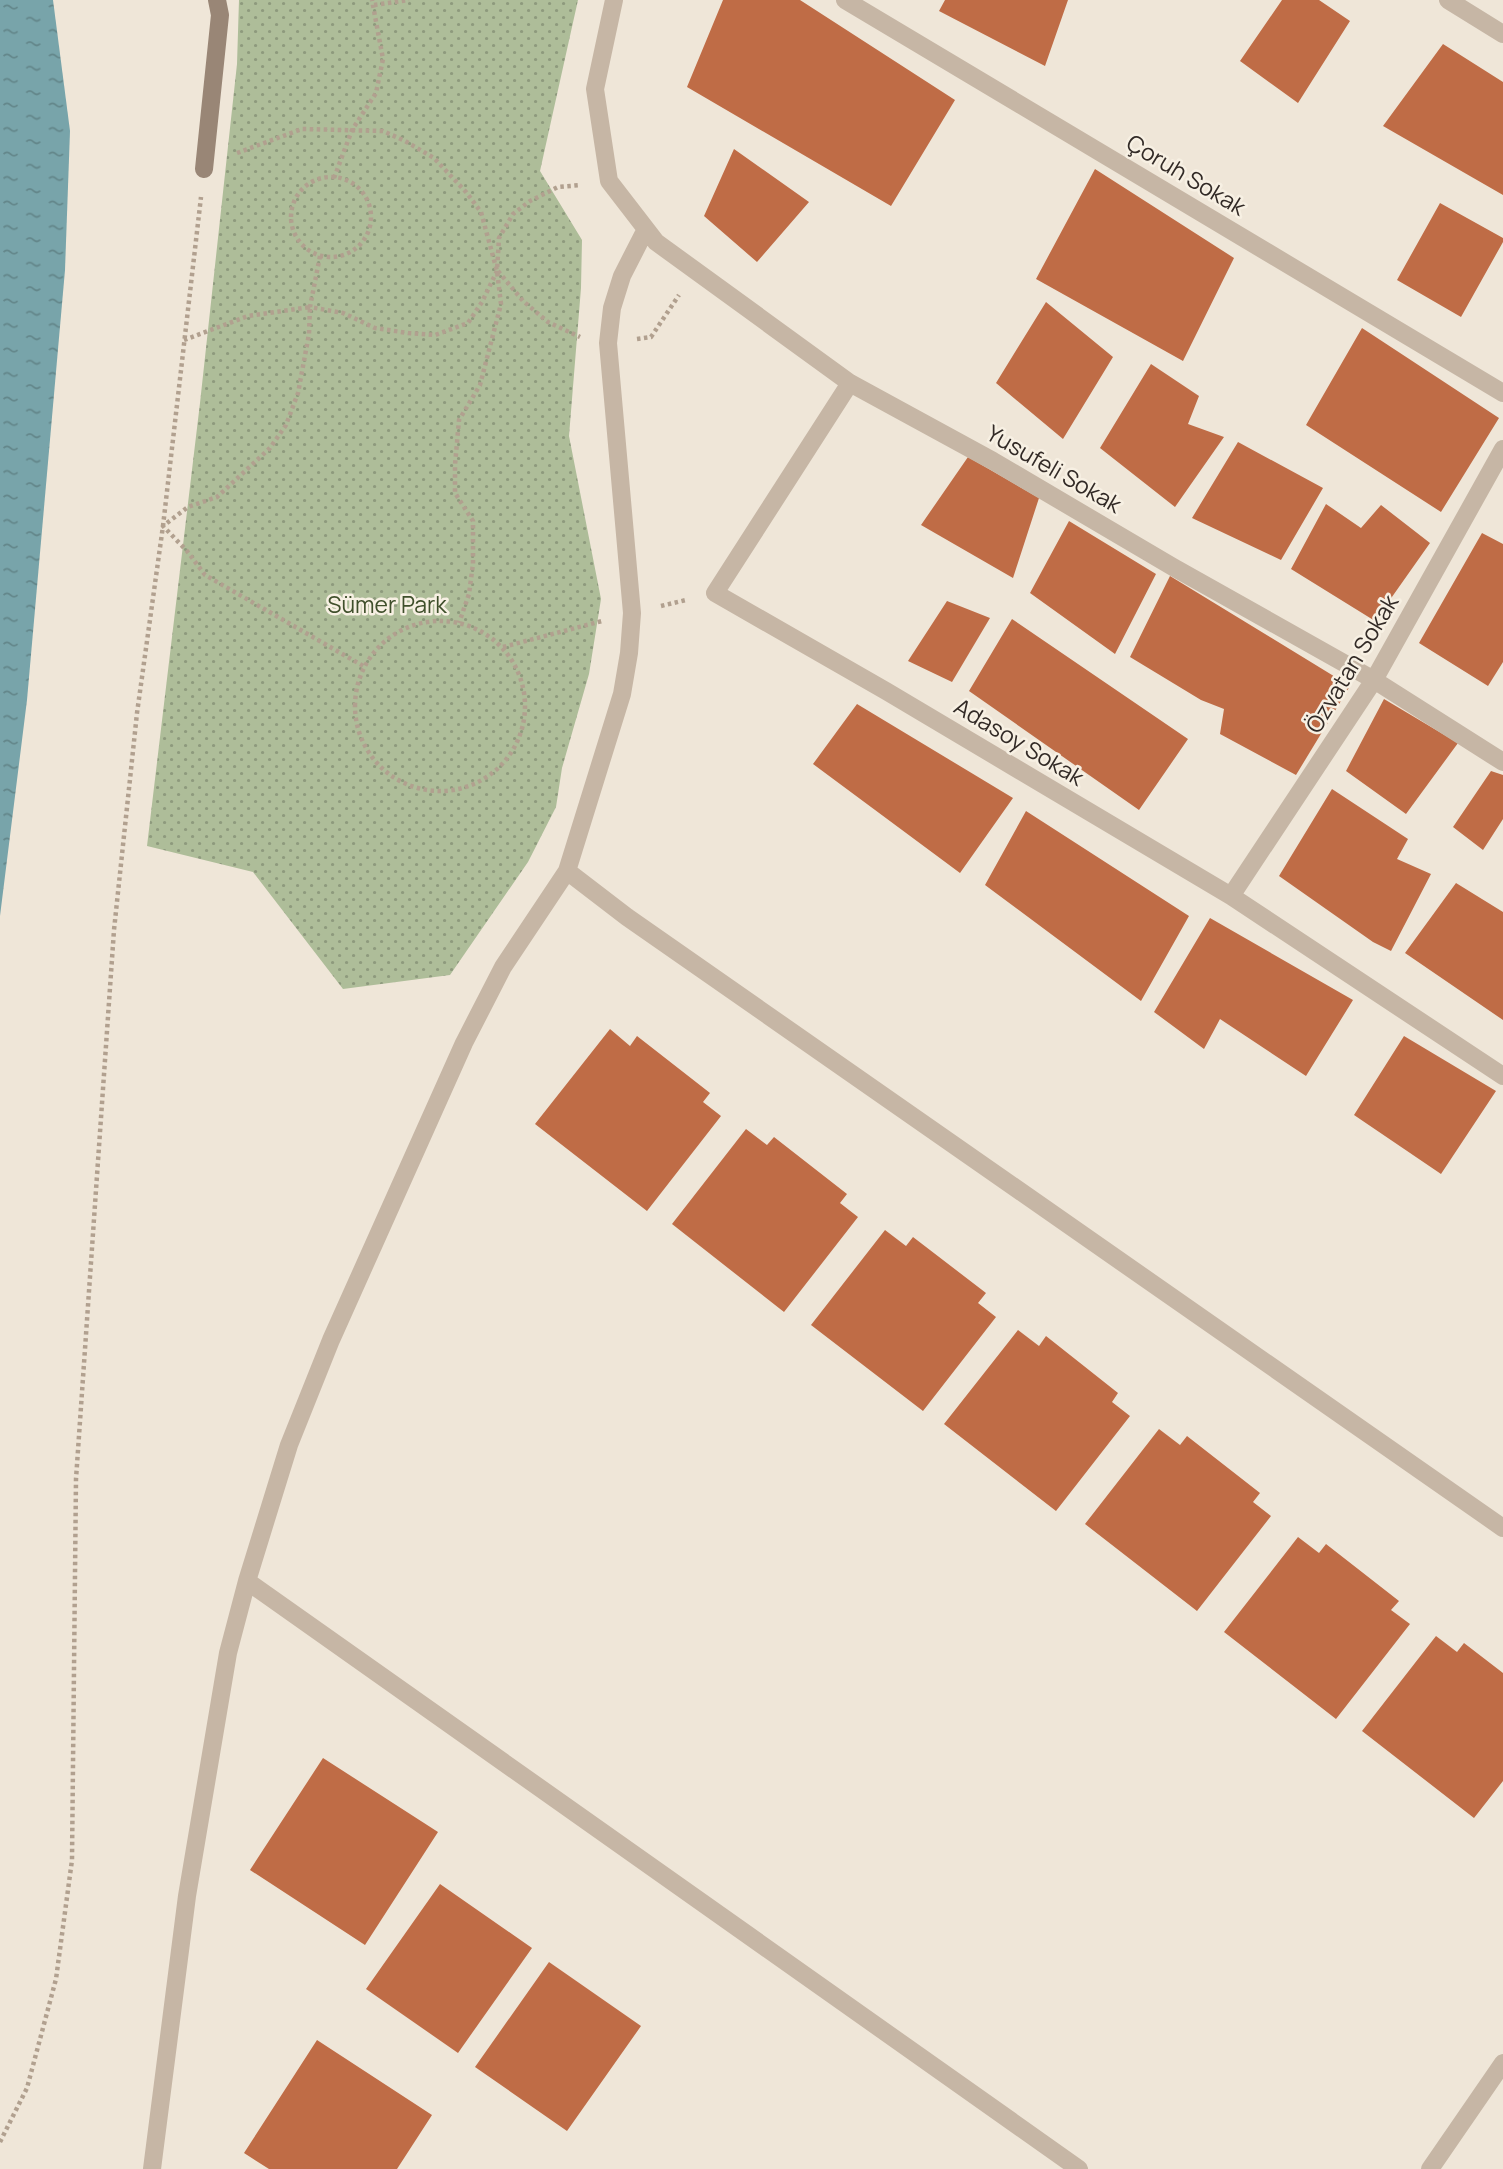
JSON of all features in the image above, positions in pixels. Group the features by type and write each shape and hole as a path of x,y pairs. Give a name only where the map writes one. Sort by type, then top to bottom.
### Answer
{"street":[{"path":"204,169 220,15 217,0"},
{"path":"609,181 595,89 614,0"},
{"name":"Çoruh Sokak","path":"845,0 1503,393"},
{"path":"1448,0 1503,34"},
{"name":"Yusufeli Sokak","path":"609,181 656,242 850,383 993,461 1173,567 1374,680 1503,762"},
{"path":"152,2169 187,1896 228,1653 289,1445 331,1340 459,1055 503,967 567,871 622,694 632,613 608,343 612,308 622,276 646,229"},
{"name":"Adasoy Sokak","path":"850,383 715,593 1231,896 1503,1076"},
{"name":"Özvatan Sokak","path":"1231,896 1374,680 1503,449"},
{"path":"567,871 627,917 1503,1528"},
{"path":"247,1581 1079,2169"},
{"path":"1430,2169 1503,2063"}],"path":[{"path":"334,178 352,131 376,93 383,59 373,2 410,0"},
{"path":"0,2142 27,2088 55,1979 72,1860 77,1466 114,930 137,713 163,526 204,169 232,154 302,129 383,131 434,158 481,212 497,271 501,304 480,386 459,420 455,493 473,521 473,564 469,594 459,623"},
{"path":"321,179 347,180 359,188 371,211 366,237 358,247 346,254 320,256 308,250 293,230 293,204 300,193 321,179"},
{"path":"184,340 248,316 310,307 343,313 375,328 408,334 435,335 468,323 497,271 499,238 513,214 530,201 558,187 609,181"},
{"path":"163,526 188,506 217,497 271,448 286,425 298,393 320,256"},
{"path":"163,526 205,575 365,667"},
{"path":"451,620 480,629 503,647 519,668 526,694 525,721 516,747 499,768 477,783 450,790 424,790 398,780 377,764 361,739 354,710 358,680 365,667 372,654 394,634 421,622 451,620"}],"green space":[{"name":"Sümer Park","path":"239,0 578,0 540,171 582,240 581,288 569,436 601,599 589,674 562,768 556,807 528,862 450,975 343,989 253,872 147,846 237,64"}],"water":[{"path":"0,0 53,0 70,131 65,270 27,700 0,916"}],"building":[{"path":"723,0 800,0 955,100 891,206 687,87"},
{"path":"945,0 1068,0 1045,66 939,11"},
{"path":"1282,0 1319,0 1350,21 1298,103 1240,61"},
{"path":"1443,44 1503,82 1503,195 1383,126"},
{"path":"734,149 809,202 757,262 704,216"},
{"path":"1095,169 1234,258 1183,361 1036,279"},
{"path":"1440,203 1503,238 1461,317 1397,280"},
{"path":"1046,302 1113,357 1063,439 996,383"},
{"path":"1362,328 1499,418 1441,512 1306,425"},
{"path":"1151,364 1199,396 1188,424 1224,437 1175,507 1100,448"},
{"path":"1238,442 1323,488 1281,560 1192,518"},
{"path":"968,457 1039,498 1013,578 921,525"},
{"path":"1326,504 1361,528 1381,505 1430,543 1375,621 1291,569"},
{"path":"1069,521 1156,574 1115,654 1030,593"},
{"path":"1482,533 1503,544 1503,662 1488,686 1419,643"},
{"path":"1170,576 1350,686 1296,775 1220,734 1224,709 1201,700 1130,657"},
{"path":"947,601 990,618 952,682 908,661"},
{"path":"1012,619 1188,739 1139,810 969,691"},
{"path":"1384,699 1458,743 1406,814 1346,771"},
{"path":"857,704 1013,798 960,873 813,764"},
{"path":"1491,771 1503,775 1503,819 1483,850 1453,827"},
{"path":"1332,789 1408,839 1397,859 1431,874 1391,951 1373,942 1279,876"},
{"path":"1026,811 1189,916 1141,1001 985,885"},
{"path":"1456,883 1503,912 1503,1020 1405,953"},
{"path":"1210,918 1353,1000 1306,1076 1220,1019 1204,1049 1154,1012"},
{"path":"610,1029 630,1046 637,1036 710,1093 703,1102 721,1116 647,1211 535,1124"},
{"path":"1404,1036 1496,1091 1441,1174 1354,1115"},
{"path":"746,1129 767,1145 774,1137 847,1194 840,1203 858,1217 784,1312 672,1224"},
{"path":"885,1230 906,1246 913,1237 986,1293 978,1303 996,1317 923,1411 811,1325"},
{"path":"1018,1330 1039,1346 1046,1336 1118,1393 1112,1402 1130,1416 1056,1511 944,1424"},
{"path":"1159,1429 1180,1445 1187,1436 1260,1493 1253,1502 1271,1516 1197,1611 1085,1524"},
{"path":"1298,1537 1319,1553 1326,1544 1399,1601 1391,1610 1410,1624 1336,1719 1224,1632"},
{"path":"1436,1636 1457,1652 1464,1643 1503,1673 1503,1781 1474,1818 1362,1731"},
{"path":"323,1758 438,1832 365,1945 250,1870"},
{"path":"440,1884 532,1948 458,2053 366,1989"},
{"path":"549,1962 641,2026 567,2131 475,2067"},
{"path":"317,2040 432,2115 397,2169 269,2169 244,2153"}]}
